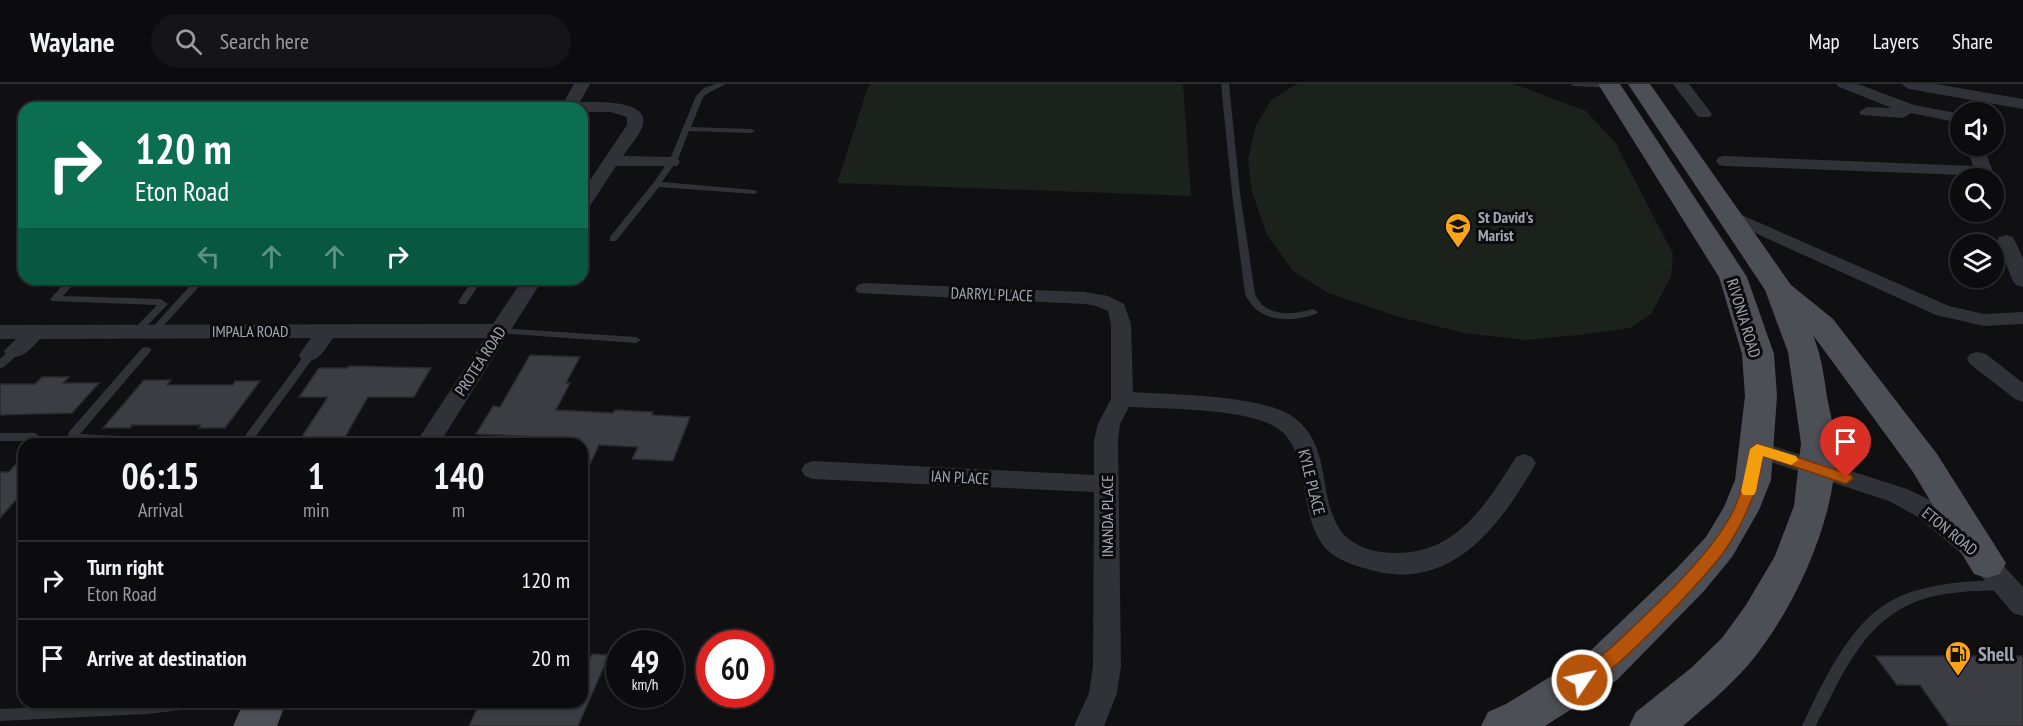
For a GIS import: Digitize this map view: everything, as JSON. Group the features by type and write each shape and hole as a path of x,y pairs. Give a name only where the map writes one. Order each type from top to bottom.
{"main road":[{"name":"RIVONIA ROAD","path":"1620,85 1728,213 1780,290 1804,352 1818,443 1812,506 1793,559 1760,617 1736,650 1706,681 1651,726"},
{"name":"RIVONIA ROAD","path":"1503,726 1521,718 1602,668 1690,580 1719,547 1741,510 1753,480 1761,396 1758,354 1733,277 1620,85"},
{"path":"1728,213 1719,213 1714,216 1714,219 1749,279 1760,308 1763,337 1758,354"},
{"path":"1780,290 1822,326 1925,464 1997,574"}],"street":[{"path":"572,102 582,84"},
{"path":"1681,84 1704,114"},
{"path":"1844,84 1906,108 1950,119"},
{"path":"1899,84 1950,117"},
{"path":"1909,84 2023,104"},
{"path":"588,107 623,108 635,116 635,125 588,196"},
{"path":"1867,112 1931,115"},
{"path":"614,157 668,156"},
{"path":"1725,161 1984,172 1978,156"},
{"path":"1728,213 1943,311 1984,320 2023,318"},
{"path":"2006,240 2023,281"},
{"name":"PROTEA ROAD","path":"431,438 529,285"},
{"name":"DARRYL PLACE","path":"865,289 1085,298 1101,300 1117,308"},
{"name":"INANDA PLACE","path":"1089,726 1103,693 1107,666 1106,440 1109,424 1122,399 1121,324 1117,308"},
{"path":"310,355 328,330"},
{"name":"IMPALA ROAD","path":"0,332 150,336 328,330 500,331"},
{"path":"7,358 35,332"},
{"path":"1978,359 2023,394"},
{"name":"KYLE PLACE","path":"1122,399 1247,409 1270,415 1287,423 1299,435 1308,453 1322,521 1329,536 1344,549 1364,559 1390,566 1418,565 1444,554 1467,538 1487,519 1509,489 1524,463"},
{"name":"ETON ROAD","path":"1757,449 1898,495 1926,510 1952,529 1997,574 2023,605"},
{"name":"IAN PLACE","path":"813,470 1106,484"}],"lane":[{"path":"613,239 657,184 668,156 687,129 700,96 707,90 722,84"},
{"path":"1225,84 1240,228 1252,299 1268,313 1278,316 1301,317 1313,312"},
{"path":"1574,84 1620,85"},
{"path":"687,129 751,131"},
{"path":"657,184 754,192"},
{"path":"68,285 55,299 161,302 163,304 150,336"},
{"path":"78,438 73,435 150,336 196,285"},
{"path":"463,302 473,285"},
{"path":"500,331 636,340"},
{"path":"248,438 310,355"},
{"path":"0,437 35,437"},
{"path":"1809,726 1860,636 1879,616 1901,602 1932,592 1960,587 1997,574"},
{"path":"0,715 147,708"}],"shaded area":[{"path":"869,84 1183,84 1191,196 837,183"},
{"path":"1297,84 1514,84 1586,111 1615,142 1673,254 1671,277 1651,314 1630,328 1579,335 1525,340 1465,333 1399,317 1328,293 1293,271 1267,235 1252,192 1248,159 1256,126 1271,100"}],"building":[{"path":"530,355 580,357 566,383 570,383 556,410 613,413 615,410 690,417 673,461 632,459 638,447 599,445 588,468 588,438 476,434 493,406 500,407"},
{"path":"349,366 431,368 414,397 368,397 344,438 301,438 328,397 299,397 319,368 348,368"},
{"path":"42,377 69,377 63,383 99,383 72,413 0,415 0,384 35,384"},
{"path":"144,380 171,380 167,385 233,385 235,381 260,381 225,428 199,428 201,425 132,425 130,428 103,428"},
{"path":"18,462 18,498 0,518 0,472 9,472"},
{"path":"592,654 606,655 606,662 588,703 588,663"},
{"path":"1875,656 2023,656 2023,726 1949,726 1920,685 1897,685"},
{"path":"477,708 586,708 578,726 469,726"}],"slow traffic":[{"path":"1749,491 1753,480 1757,449 1791,460"}],"place":[{"name":"St David's Marist","path":"1458,249"},
{"name":"Shell","path":"1958,677"}],"route":[{"path":"1582,680 1602,668 1652,620 1719,547 1741,510 1753,480 1757,449 1846,478"}]}
